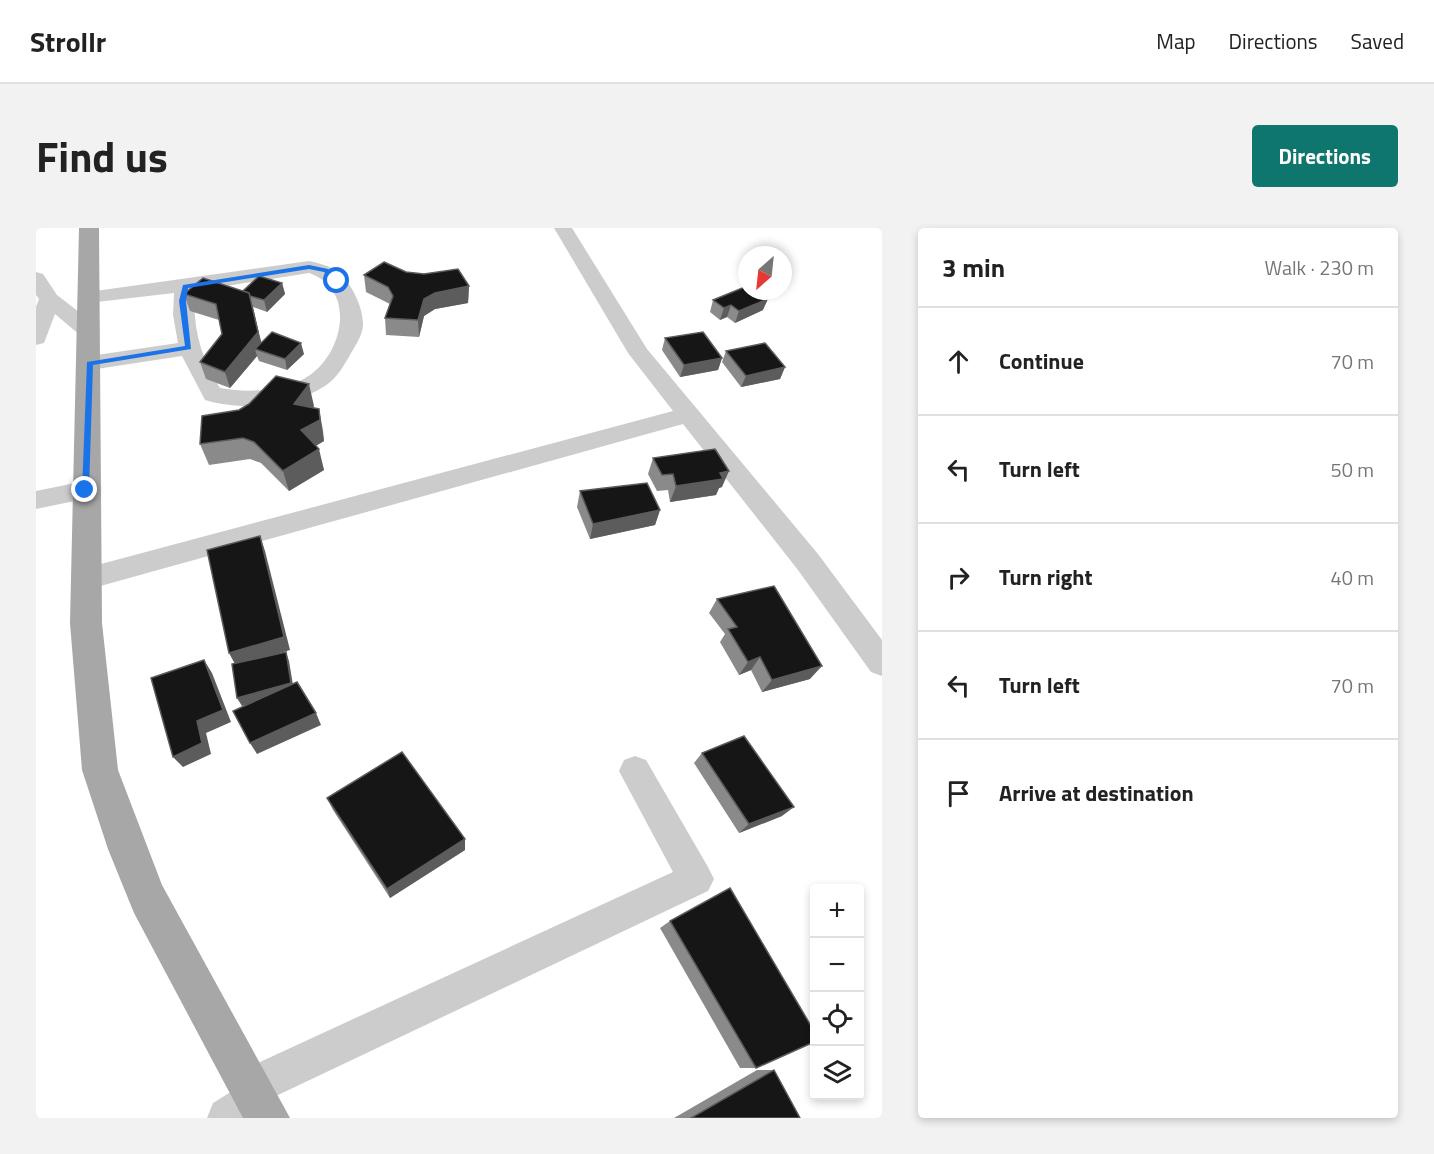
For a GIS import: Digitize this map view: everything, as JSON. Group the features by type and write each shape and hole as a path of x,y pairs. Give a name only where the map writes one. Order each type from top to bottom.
{"main road":[{"path":"89,228 90,363 85,490 86,623 100,770 119,827 148,899 251,1105"}],"street":[{"path":"563,228 639,352 687,415 808,561 882,663"},
{"path":"88,297 185,286 309,267 326,270 337,281 353,316 350,336 328,372 313,383 289,392 234,399 213,395 198,374 189,348 183,301 185,286"},
{"path":"36,278 49,299 89,330"},
{"path":"36,338 49,299"},
{"path":"90,363 189,348"},
{"path":"86,579 687,415"},
{"path":"36,500 85,490"},
{"path":"251,1105 696,879 635,771"}],"building":[{"path":"384,262 406,272 424,274 458,269 469,286 435,293 424,299 418,320 385,318 393,296 388,287 364,275"},
{"path":"259,276 282,283 264,300 250,296 249,293 243,291"},
{"path":"203,278 249,293 258,332 225,372 200,362 222,334 216,304 184,294"},
{"path":"738,290 738,300 766,300 739,311 731,305 724,308 713,300"},
{"path":"272,332 301,343 285,359 255,349"},
{"path":"703,332 722,358 684,365 665,338"},
{"path":"765,343 785,367 746,376 726,351"},
{"path":"276,376 309,384 294,404 319,409 320,420 301,430 319,449 283,471 254,442 243,438 200,444 202,416 239,410 249,404"},
{"path":"715,449 729,471 720,473 723,479 676,486 673,474 662,475 653,458"},
{"path":"647,483 660,510 593,524 580,491"},
{"path":"260,536 284,637 229,653 207,550"},
{"path":"774,586 822,666 772,680 760,657 748,662 728,629 737,627 717,599"},
{"path":"286,652 291,683 237,698 232,664"},
{"path":"204,660 223,710 197,721 202,743 173,757 151,678"},
{"path":"297,682 316,713 250,743 233,711"},
{"path":"744,736 794,807 749,824 702,753"},
{"path":"402,752 465,839 387,889 327,798"},
{"path":"730,888 810,1024 810,1044 756,1068 670,921"},
{"path":"774,1070 800,1118 691,1118"}],"route":[{"path":"85,490 90,363 189,348 183,301 185,286 309,267 326,270 337,281"}]}
